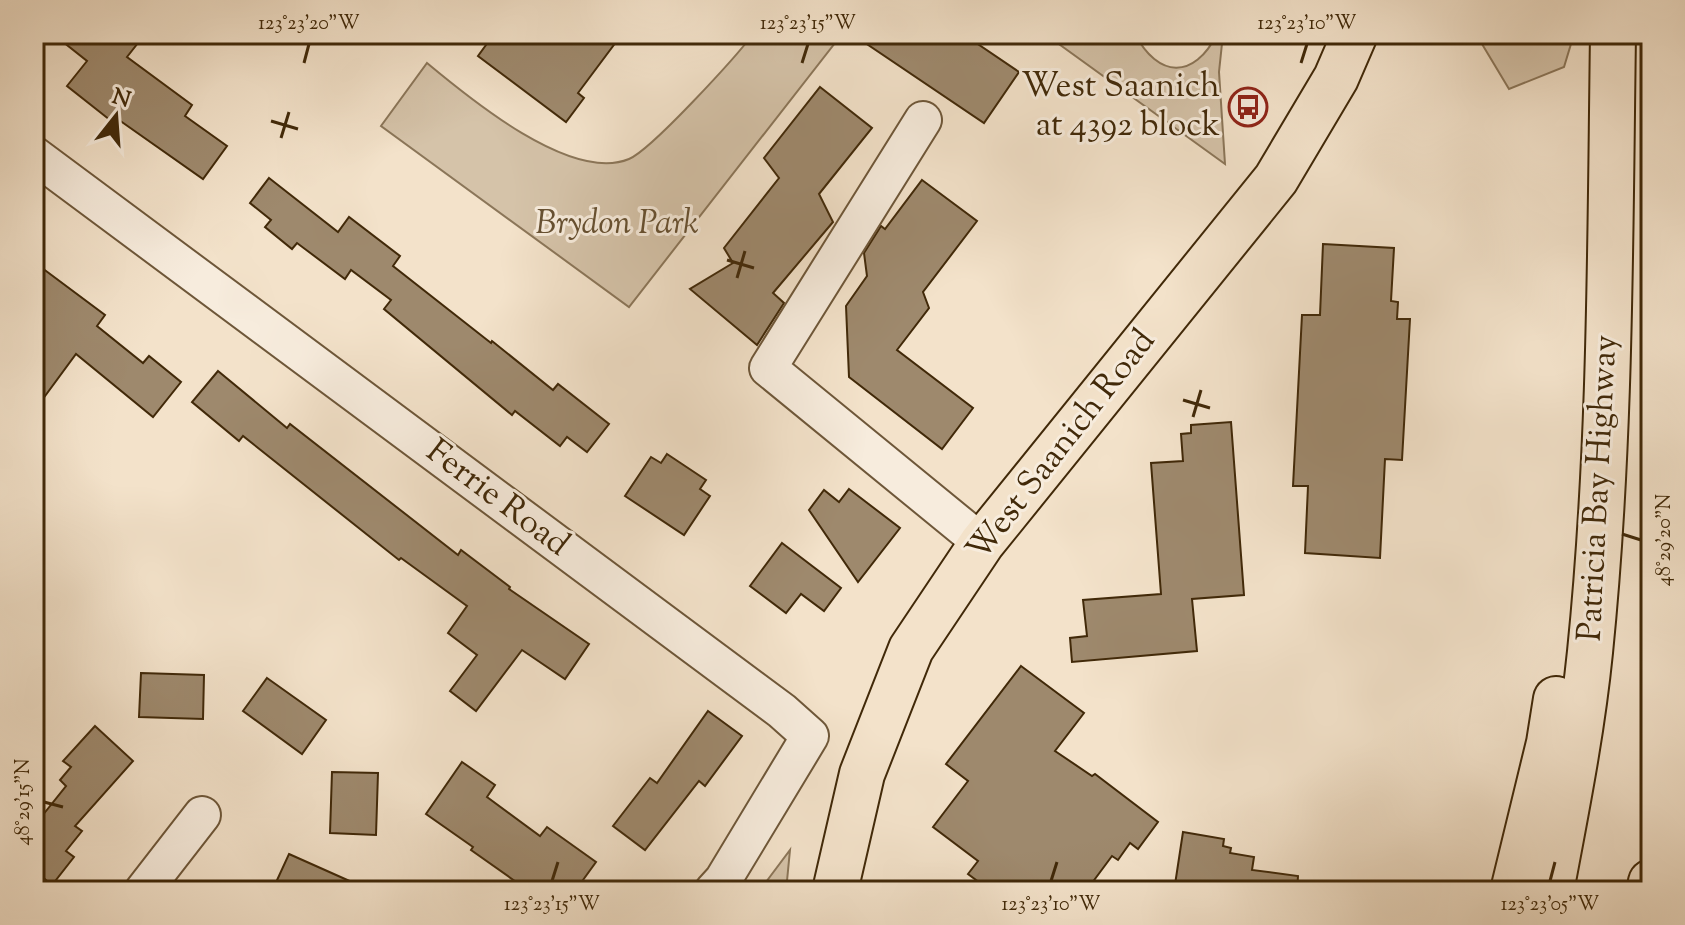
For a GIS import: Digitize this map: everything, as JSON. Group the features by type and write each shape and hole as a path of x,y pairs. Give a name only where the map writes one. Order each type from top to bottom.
{"main road":[{"name":"West Saanich Road","path":"835,891 862,774 911,649 982,543 1276,179 1336,78 1355,34"},
{"name":"Patricia Bay Highway","path":"1551,891 1577,757 1601,523 1609,378 1613,34"},
{"path":"1513,891 1549,743 1570,607 1581,480 1609,378"},
{"path":"1649,891 1651,882"}],"street":[{"path":"923,120 768,368 982,543"},
{"name":"Ferrie Road","path":"34,155 782,711 810,736 723,880 713,891"},
{"path":"143,891 202,815"}],"green space":[{"name":"Brydon Park","path":"753,34 842,34 629,307 381,126 427,63 494,115 551,148 579,159 605,163 629,159 673,122"},
{"path":"1045,34 1135,34 1154,59 1176,68 1198,60 1217,34 1223,34 1219,72 1225,164"},
{"path":"1476,34 1574,34 1564,67 1509,89"},
{"path":"790,850 786,891 769,891 763,886"}],"building":[{"path":"53,34 145,34 127,57 192,105 185,116 227,146 203,179 119,120 115,124 67,86 87,61"},
{"path":"494,34 622,34 578,93 584,98 566,122 478,56"},
{"path":"852,34 963,34 1019,72 984,123"},
{"path":"820,87 872,128 819,194 833,222 773,293 784,303 757,345 690,289 733,263 724,248 779,178 764,158"},
{"path":"269,178 338,232 349,217 400,256 393,266 553,390 558,384 609,424 587,452 567,437 560,446 515,411 512,415 384,309 391,300 351,270 345,279 297,243 292,249 265,227 271,220 250,203"},
{"path":"922,180 977,221 923,292 929,308 897,350 973,408 942,449 849,377 846,306 867,276 864,253 881,226 885,229"},
{"path":"1323,244 1394,248 1391,301 1398,302 1397,319 1410,319 1402,460 1385,459 1380,558 1305,553 1308,486 1293,486 1302,315 1320,315"},
{"path":"34,262 105,315 97,326 143,363 149,356 181,382 153,417 76,354 34,411"},
{"path":"218,371 287,428 290,424 458,555 461,550 509,589 589,644 565,679 522,650 476,711 450,691 477,655 448,633 467,606 401,558 399,560 243,436 239,441 192,402"},
{"path":"1231,422 1244,595 1192,599 1197,651 1072,662 1070,638 1087,636 1083,600 1161,594 1151,463 1183,461 1181,434 1191,433 1191,425"},
{"path":"667,454 706,480 700,489 710,496 684,535 625,496 651,457 661,463"},
{"path":"849,489 900,528 858,582 809,510 824,490 839,502"},
{"path":"782,543 841,588 824,611 801,594 786,613 750,586"},
{"path":"1021,666 1084,713 1055,751 1092,776 1095,774 1158,822 1138,849 1130,843 1118,860 1112,856 1086,891 991,891 968,874 978,861 933,827 968,781 946,764"},
{"path":"141,673 204,675 203,719 139,717"},
{"path":"267,678 326,720 302,754 243,711"},
{"path":"708,711 742,736 705,786 699,781 645,850 613,826 650,778 657,783"},
{"path":"95,726 133,761 75,826 82,831 66,851 74,857 52,885 34,870 34,826 66,786 60,780 71,767 63,761"},
{"path":"462,762 495,785 487,797 540,836 547,827 596,862 575,891 529,891 426,814"},
{"path":"332,772 378,773 376,835 330,833"},
{"path":"1183,832 1224,839 1223,846 1231,848 1230,853 1254,857 1252,870 1298,876 1297,891 1174,891"},
{"path":"289,854 372,891 272,891"}],"place":[{"name":"West Saanich at 4392 block","path":"1248,107"}]}
